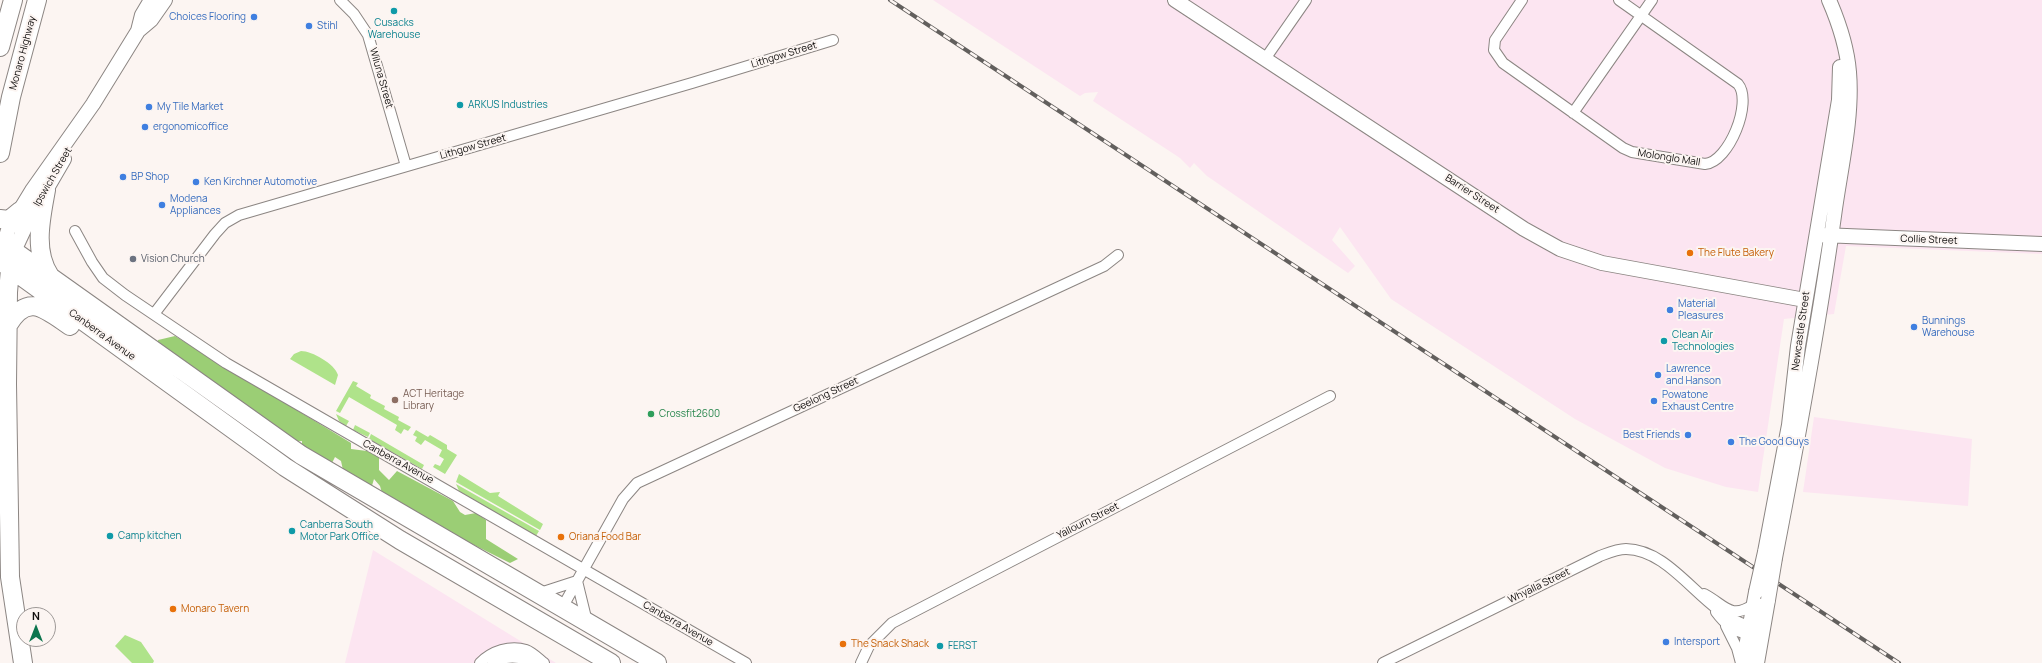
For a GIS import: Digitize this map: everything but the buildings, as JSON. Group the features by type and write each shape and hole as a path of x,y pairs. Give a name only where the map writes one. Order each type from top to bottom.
{"highway":[{"path":"0,47 13,0"},
{"name":"Monaro Highway","path":"0,153 11,97 37,0"},
{"path":"46,190 41,219 40,236 42,260 51,277"},
{"path":"0,219 9,220 20,211"},
{"path":"6,256 10,577 23,663"},
{"name":"Canberra Avenue","path":"6,256 51,277 300,455 657,663"},
{"name":"Canberra Avenue","path":"6,256 138,361 191,397 261,450 312,485 400,540 611,663"},
{"path":"8,325 21,309 30,306 39,306 93,342 138,361"},
{"path":"300,455 313,473 312,485"},
{"path":"312,485 319,479 342,480"},
{"path":"0,558 14,663"},
{"path":"531,616 544,618 553,616 562,608"},
{"path":"562,608 561,620 563,628 566,634 577,643"}],"main road":[{"name":"Ipswich Street","path":"6,256 8,230 93,104 138,31 142,15 151,0"},
{"name":"Ipswich Street","path":"138,31 152,20 165,0"},
{"name":"Barrier Street","path":"1175,0 1519,226 1560,249 1602,263 1805,300"},
{"name":"Newcastle Street","path":"1742,663 1768,600 1770,555 1789,425 1795,361 1840,100 1840,72 1835,43 1818,0"},
{"name":"Newcastle Street","path":"1757,663 1754,598 1770,555 1810,377 1850,90 1844,41 1829,0"},
{"name":"Ipswich Street","path":"6,256 46,190 93,104"},
{"name":"Collie Street","path":"1816,235 2042,244"},
{"path":"1810,377 1809,361 1812,317 1810,308 1805,300 1816,294 1827,259"}],"street":[{"name":"Wiluna Street","path":"340,0 354,14 368,35 406,166"},
{"path":"1265,59 1306,0"},
{"name":"Molonglo Mall","path":"1522,0 1495,40 1494,50 1503,63 1623,148 1632,152 1705,164 1715,161 1738,128 1743,92 1738,84 1619,0"},
{"path":"1573,112 1652,0"},
{"name":"Lithgow Street","path":"154,314 214,234 225,223 239,214 833,40"},
{"name":"Canberra Avenue","path":"75,231 92,262 103,278 226,363 746,663"},
{"name":"Geelong Street","path":"562,608 623,499 637,483 1104,266 1118,255"},
{"name":"Yallourn Street","path":"861,663 870,646 892,623 1330,396"},
{"name":"Whyalla Street","path":"1383,663 1600,556 1616,550 1634,550 1650,555 1663,563 1712,606 1735,621 1755,631"},
{"path":"538,594 577,581 587,622"},
{"name":"Whyalla Street","path":"1692,587 1734,612 1742,611 1754,598"},
{"name":"Whyalla Street","path":"1712,606 1738,648 1742,663"},
{"name":"Whyalla Street","path":"1723,622 1734,630 1755,631"},
{"path":"480,663 494,652 517,648 528,651 544,663"},
{"path":"493,663 507,658 517,657 536,663"}],"shaded area":[{"path":"933,0 2042,0 2042,254 1846,246 1834,314 1784,319 1758,492 1726,487 1665,468 1575,419 1391,299 1340,227 1332,240 1355,266 1348,273 1207,176 1194,163 1190,168 1180,158 1093,101 1098,92 1085,93 1080,96"},
{"path":"1814,417 1972,439 1968,506 1803,492"},
{"path":"373,550 556,663 345,663"}],"green space":[{"path":"175,336 351,443 351,449 367,451 379,457 379,470 389,480 397,471 453,501 460,512 465,515 476,513 486,520 486,539 518,559 510,563 384,500 380,486 374,479 371,489 343,470 341,461 335,457 331,465 302,452 302,441 290,442 157,346 158,340"},
{"path":"301,351 317,356 328,363 336,371 338,375 335,385 290,359 294,354"},
{"path":"353,381 358,383 356,386 371,395 370,398 385,406 384,409 399,417 398,420 411,427 408,431 404,429 401,434 395,430 397,425 349,397 340,413 336,411"},
{"path":"336,414 349,421 346,426 339,421"},
{"path":"355,425 370,433 368,437 353,430"},
{"path":"416,430 428,437 430,435 447,445 447,449 457,455 445,474 433,467 435,464 440,466 444,459 439,456 442,450 425,440 421,445 415,441 417,437 413,435"},
{"path":"371,434 424,465 422,469 369,439"},
{"path":"459,474 490,493 500,492 498,496 543,524 540,530 456,482"},
{"path":"456,484 539,531 536,536 459,491"},
{"path":"125,635 141,642 154,661 153,663 132,663 115,646"}],"railway":[{"path":"890,0 1899,663"}],"place":[{"name":"Cusacks Warehouse","path":"394,11"},
{"name":"Choices Flooring","path":"254,17"},
{"name":"Stihl","path":"309,26"},
{"name":"ARKUS Industries","path":"460,105"},
{"name":"My Tile Market","path":"149,107"},
{"name":"ergonomicoffice","path":"145,127"},
{"name":"BP Shop","path":"123,177"},
{"name":"Ken Kirchner Automotive","path":"196,182"},
{"name":"Modena Appliances","path":"162,205"},
{"name":"The Flute Bakery","path":"1690,253"},
{"name":"Vision Church","path":"133,259"},
{"name":"Material Pleasures","path":"1670,310"},
{"name":"Bunnings Warehouse","path":"1914,327"},
{"name":"Clean Air Technologies","path":"1664,341"},
{"name":"Lawrence and Hanson","path":"1658,375"},
{"name":"ACT Heritage Library","path":"395,400"},
{"name":"Powatone Exhaust Centre","path":"1654,401"},
{"name":"Crossfit2600","path":"651,414"},
{"name":"Best Friends","path":"1688,435"},
{"name":"The Good Guys","path":"1731,442"},
{"name":"Canberra South Motor Park Office","path":"292,531"},
{"name":"Camp kitchen","path":"110,536"},
{"name":"Oriana Food Bar","path":"561,537"},
{"name":"Monaro Tavern","path":"173,609"},
{"name":"Intersport","path":"1666,642"},
{"name":"The Snack Shack","path":"843,644"},
{"name":"FERST","path":"940,646"}]}
